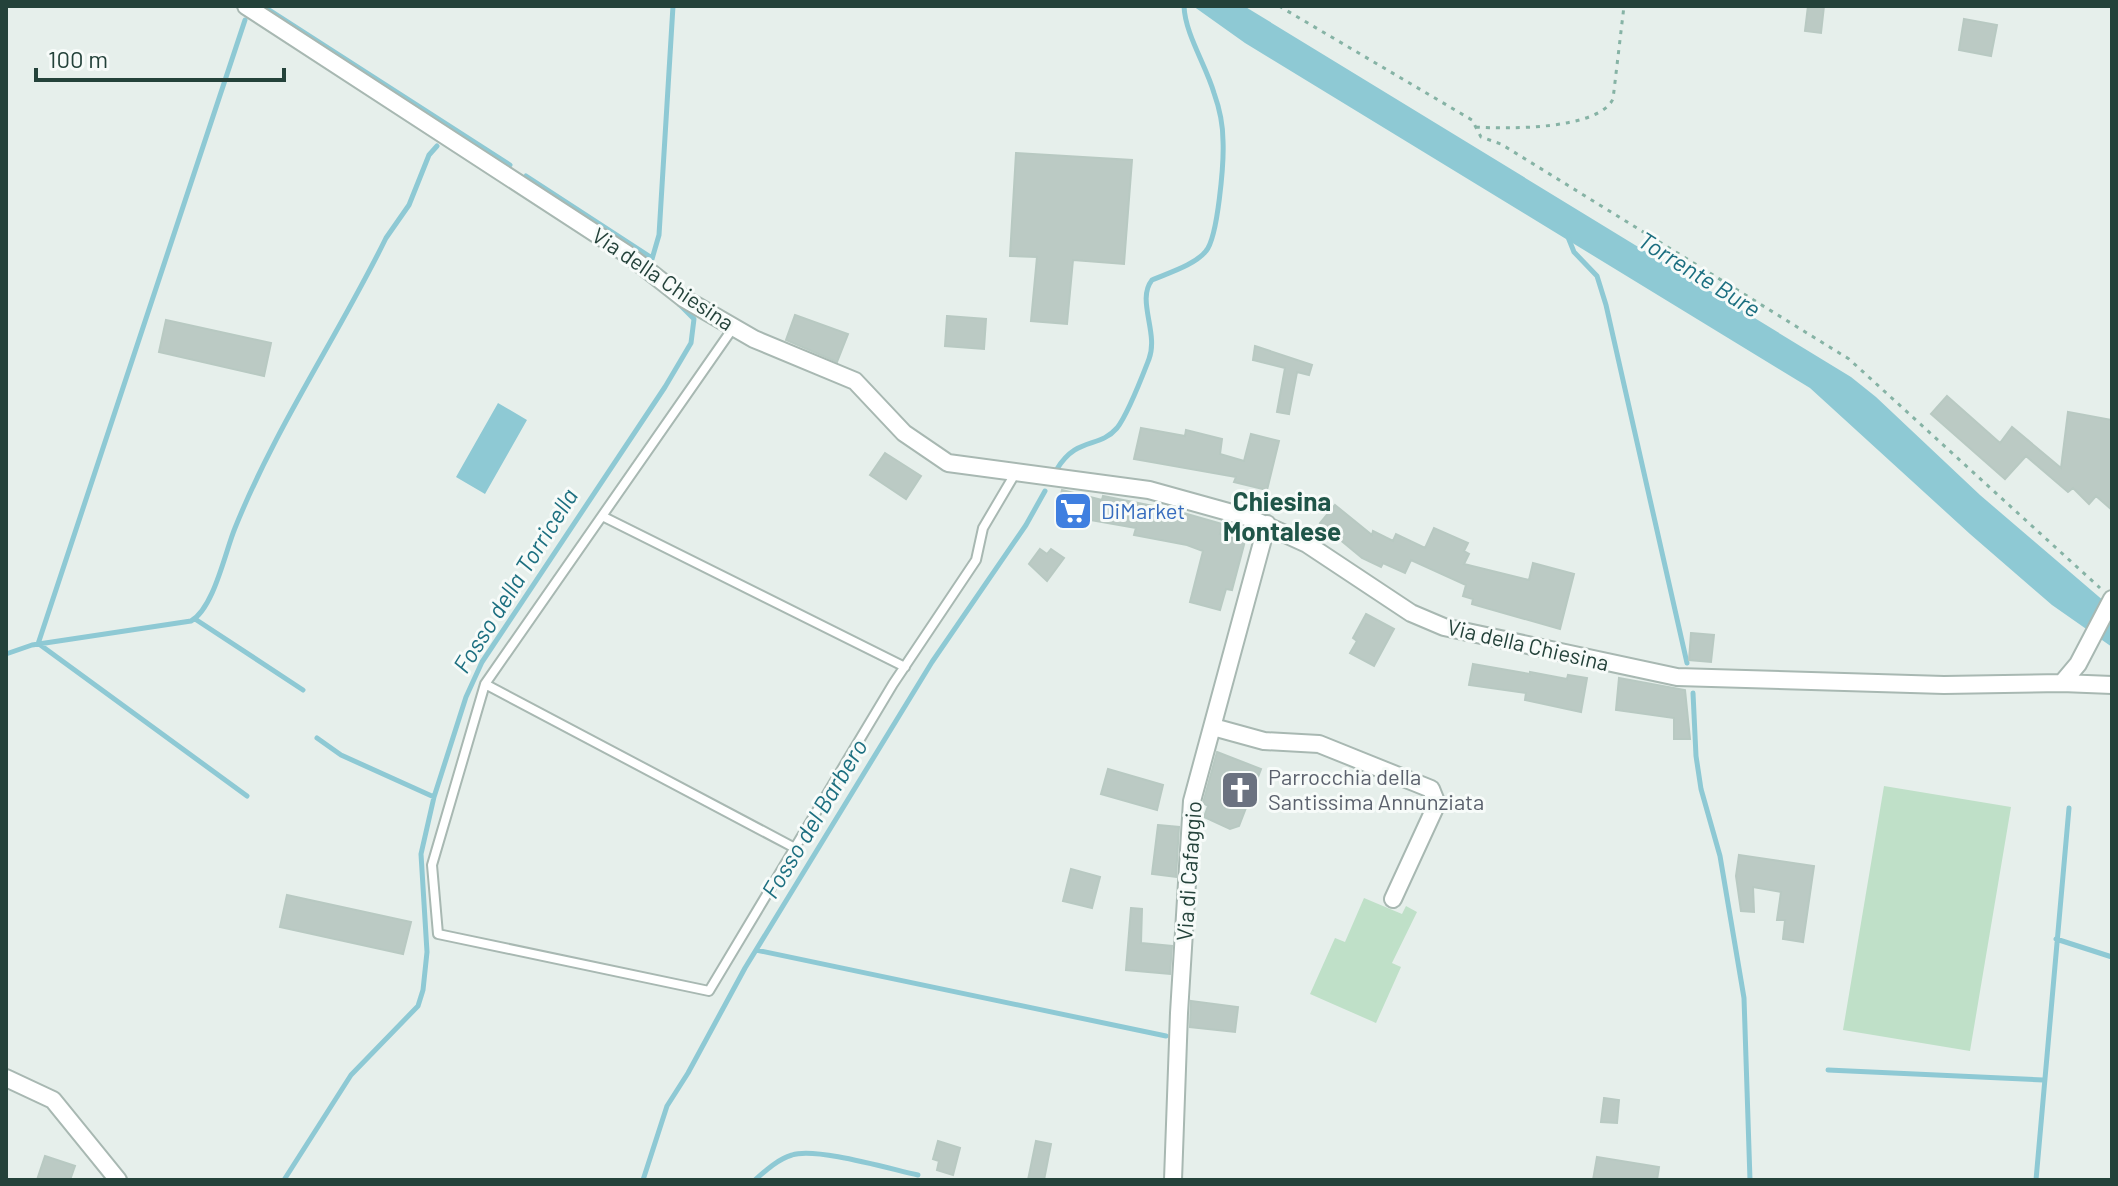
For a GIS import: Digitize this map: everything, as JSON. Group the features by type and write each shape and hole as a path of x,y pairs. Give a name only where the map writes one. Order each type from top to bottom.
{"street":[{"name":"Via della Chiesina","path":"246,6 627,254 683,298 754,339 855,381 904,433 948,463 1149,490 1267,524 1307,544 1411,613 1444,627 1663,675 1696,679 1944,685 2112,685"},
{"name":"Via di Cafaggio","path":"1173,1180 1192,801 1267,524"},
{"path":"2062,683 2078,664 2110,601"},
{"path":"1213,727 1264,741 1319,744 1431,789 1435,799 1432,814 1393,899"},
{"path":"6,1078 53,1100 118,1180"}],"lane":[{"path":"734,327 485,684 432,865 438,934 709,991 793,847 976,560 983,528 1016,472"},
{"path":"602,516 905,667"},
{"path":"485,684 793,847"}],"path":[{"path":"1279,6 1472,120 1481,137 1501,144 1849,359 2110,601"},
{"path":"1476,127 1506,128 1568,122 1604,112 1613,99 1624,6"}],"green space":[{"path":"1884,786 2011,807 1970,1051 1843,1030"},
{"path":"1364,898 1402,914 1406,906 1417,912 1392,963 1401,967 1376,1023 1310,994 1335,938 1345,942"}],"water":[{"path":"1193,6 1244,6 1851,377 1980,495 2112,608 2112,647 2052,605 1810,388 1245,43"},
{"path":"498,403 527,420 485,494 456,477"}],"building":[{"path":"1808,6 1824,6 1821,33 1805,31"},
{"path":"1964,19 1997,25 1991,56 1959,50"},
{"path":"1016,153 1132,160 1124,264 1073,260 1067,324 1031,321 1037,257 1010,256"},
{"path":"795,315 848,334 837,362 786,340"},
{"path":"947,316 986,319 984,349 945,346"},
{"path":"166,320 271,343 264,376 159,352"},
{"path":"1255,346 1312,365 1309,375 1297,372 1289,414 1277,412 1285,368 1253,360"},
{"path":"1947,396 2000,443 2012,427 2061,468 2068,412 2112,420 2112,510 2096,496 2089,504 2073,488 2068,492 2026,456 2005,479 1931,414"},
{"path":"1141,428 1185,436 1186,430 1222,439 1220,454 1244,461 1251,434 1279,441 1267,490 1234,482 1236,477 1134,459"},
{"path":"885,453 921,476 906,499 870,475"},
{"path":"1062,490 1102,500 1103,496 1173,510 1222,524 1220,534 1245,541 1232,590 1226,589 1220,610 1190,602 1203,551 1134,535 1136,528 1056,514"},
{"path":"1335,505 1372,535 1373,531 1393,541 1396,534 1425,548 1434,528 1468,543 1464,551 1469,554 1464,564 1529,580 1533,563 1574,574 1560,629 1472,604 1473,599 1463,596 1466,585 1411,560 1405,573 1362,558 1320,523"},
{"path":"1040,549 1047,554 1051,549 1064,558 1047,581 1029,564"},
{"path":"1366,614 1394,629 1374,666 1350,653 1357,641 1353,638"},
{"path":"1691,633 1714,635 1711,662 1689,660"},
{"path":"1473,664 1567,679 1568,675 1587,678 1581,712 1525,700 1526,693 1469,685"},
{"path":"1619,678 1685,690 1690,739 1674,739 1674,718 1616,710"},
{"path":"1217,752 1261,769 1239,826 1230,829 1204,817 1208,806 1203,803"},
{"path":"1108,769 1163,785 1157,810 1101,794"},
{"path":"1158,825 1179,827 1176,877 1152,874"},
{"path":"1739,855 1814,866 1803,942 1783,939 1785,920 1777,920 1781,892 1753,887 1754,912 1741,911 1736,876"},
{"path":"1071,869 1100,877 1092,908 1063,901"},
{"path":"287,895 411,922 403,954 280,927"},
{"path":"1131,908 1142,909 1141,943 1172,946 1170,974 1126,970"},
{"path":"1191,1001 1238,1007 1235,1032 1190,1027"},
{"path":"1604,1098 1619,1100 1617,1123 1601,1122"},
{"path":"938,1141 960,1148 953,1175 937,1170 939,1161 933,1159"},
{"path":"1036,1141 1051,1144 1044,1180 1028,1180"},
{"path":"45,1156 75,1166 70,1180 37,1180"},
{"path":"1597,1157 1659,1167 1657,1180 1593,1180"}],"waterway":[{"path":"263,6 510,165"},
{"name":"Fosso della Torricella","path":"652,259 659,235 673,6"},
{"name":"Fosso del Barbero","path":"1057,469 1072,452 1103,439 1121,422 1149,359 1148,288 1152,280 1201,256 1214,231 1222,165 1221,123 1218,104 1188,27 1184,6"},
{"path":"38,644 245,20"},
{"path":"6,654 32,645 191,621 199,614 218,579 235,528 269,453 386,238 409,205 429,155 437,146"},
{"path":"526,176 652,258"},
{"path":"1568,237 1574,252 1597,276 1606,305 1687,663"},
{"name":"Fosso della Torricella","path":"284,1180 351,1075 418,1006 427,952 421,854 434,797 466,697 482,662 691,343 694,319 679,304"},
{"name":"Fosso del Barbero","path":"643,1180 667,1106 745,968 932,662 1026,525 1045,491"},
{"path":"195,619 303,690"},
{"path":"39,644 247,796"},
{"path":"1693,693 1701,789 1720,856 1744,998 1750,1180"},
{"path":"317,738 341,755 434,797"},
{"path":"2036,1180 2069,808"},
{"path":"2056,939 2112,957"},
{"path":"756,950 1166,1036"},
{"path":"1828,1070 2043,1080"},
{"path":"755,1180 782,1159 803,1153 835,1156 918,1175"}],"place":[{"name":"DiMarket","path":"1073,511"},
{"name":"Parrocchia della Santissima Annunziata","path":"1240,790"}],"district":[{"name":"Chiesina Montalese","path":"1282,517"}],"water label":[{"name":"Torrente Bure","path":"1699,275"}]}
